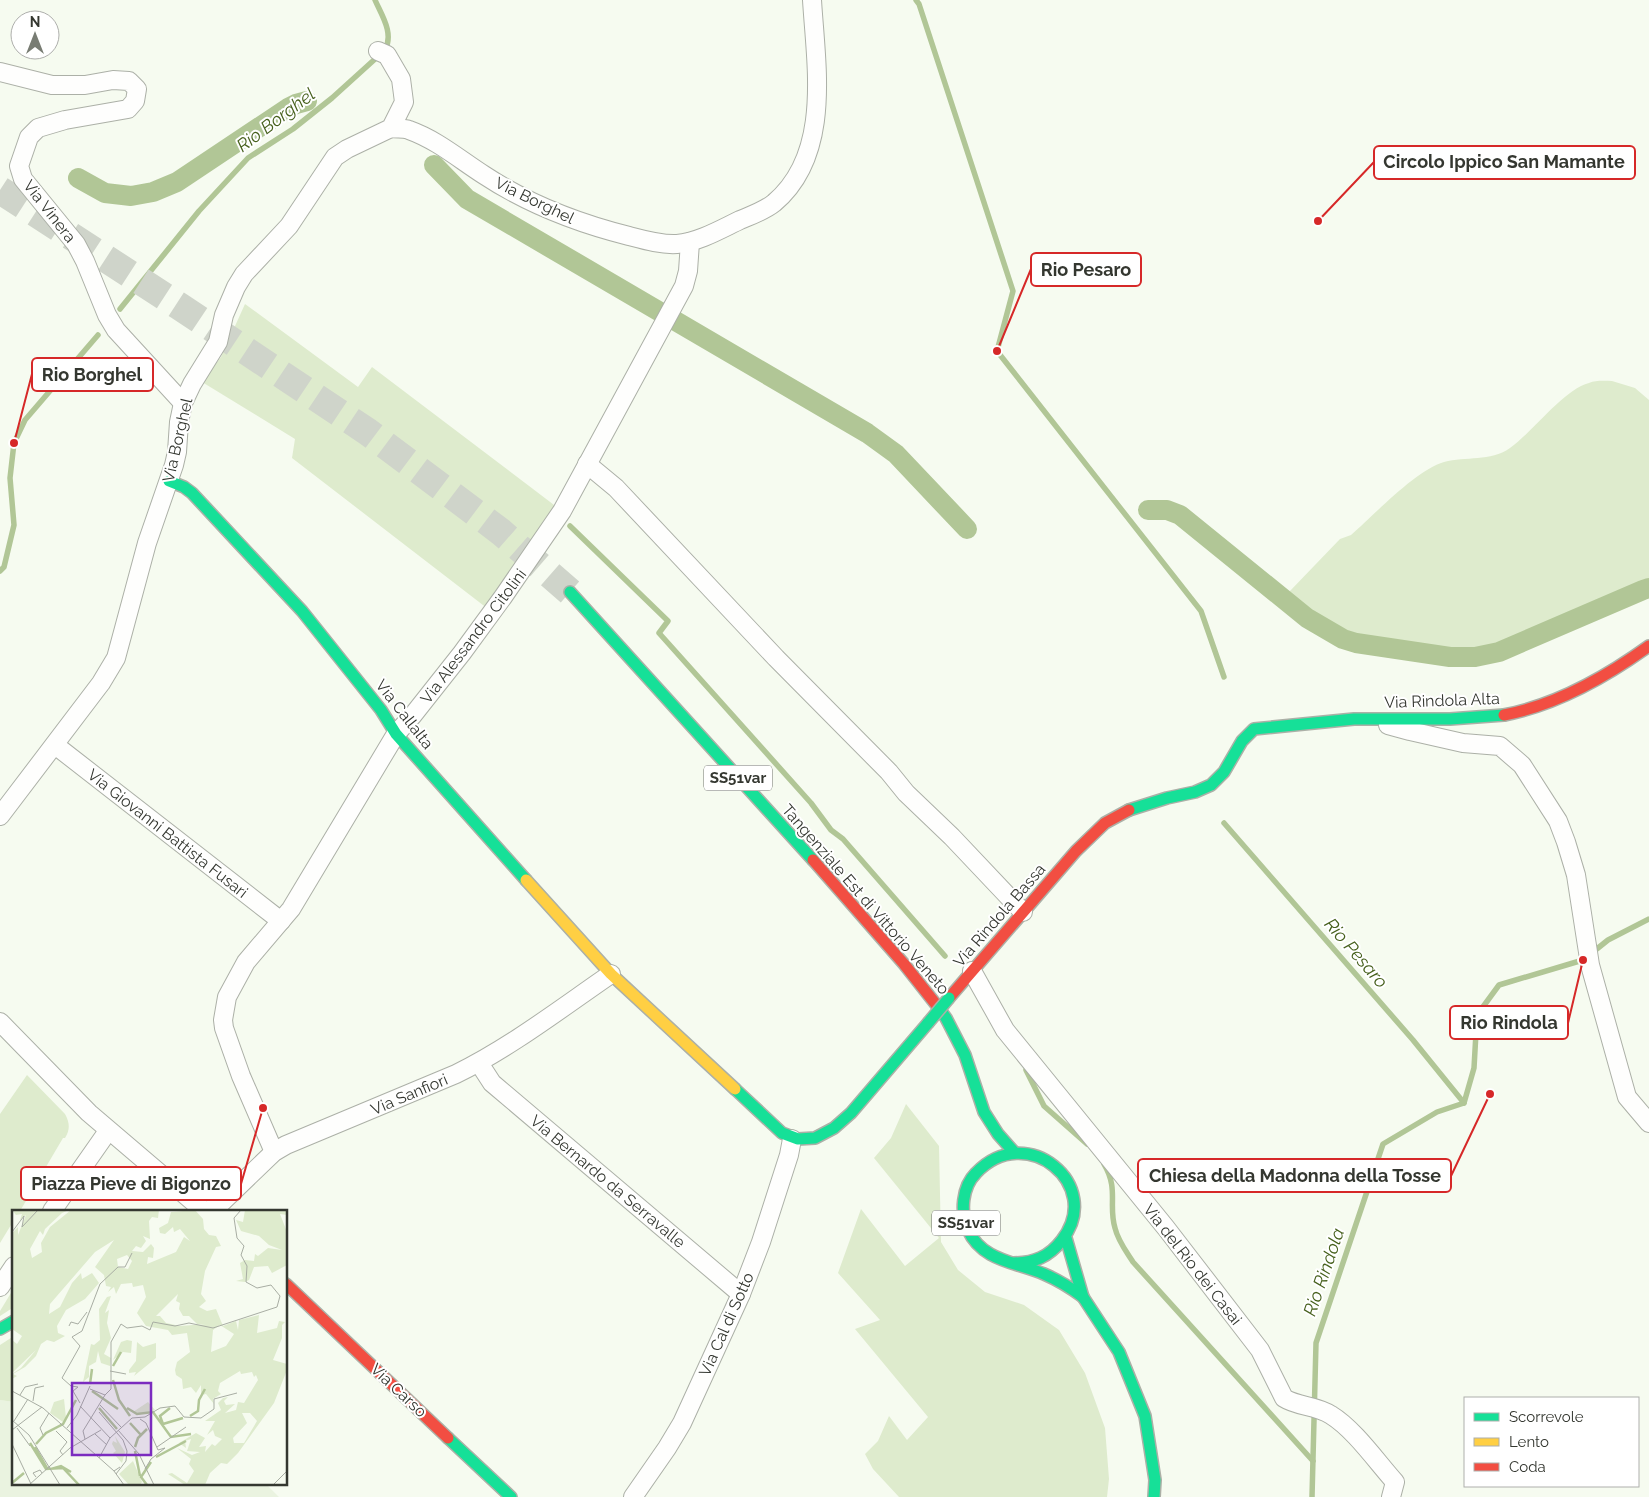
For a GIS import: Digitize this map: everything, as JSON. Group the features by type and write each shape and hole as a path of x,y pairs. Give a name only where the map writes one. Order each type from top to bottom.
{"street":[{"path":"690,242 760,212 772,204 783,194 801,166 808,150 816,120 817,89 812,0"},
{"path":"383,53 401,79 404,102 391,128"},
{"name":"Via Vinera","path":"0,72 52,85 86,85 113,80 129,81 137,89 135,100 128,109 65,120 38,128 29,137 19,166 23,179 76,244 86,261 107,315 116,330 183,403"},
{"name":"Via Borghel","path":"0,816 101,683 116,658 147,543 177,452 179,422 183,403 192,384 218,342 224,315 244,274 289,226 335,156 391,128 408,130 440,145 509,190 569,218 607,231 637,238 675,244 690,242"},
{"name":"Via Alessandro Citolini","path":"274,1152 241,1076 226,1034 223,1020 227,997 246,962 291,909 396,734 420,707 503,597 562,511 684,286 688,272 690,242"},
{"path":"587,464 616,488 776,658 889,772 906,793 946,831 1023,912"},
{"name":"Via Callalta","path":"169,481 184,487 192,493 302,611 381,710 396,734 611,974"},
{"name":"Tangenziale Est di Vittorio Veneto","path":"570,592 828,877 904,964 946,1018 965,1055 984,1112 998,1134 1014,1152"},
{"name":"Via Rindola Alta","path":"1369,719 1422,720 1514,713 1561,696 1594,680 1649,646"},
{"path":"1369,719 1463,743 1500,746 1522,765 1558,822 1566,842 1576,875 1589,957 1627,1097 1649,1123"},
{"name":"Via Rindola Bassa","path":"792,1139 815,1138 827,1132 855,1108 1096,830 1116,816 1136,808 1209,786 1228,769 1242,739 1254,728 1321,720 1369,719"},
{"name":"Via Giovanni Battista Fusari","path":"55,745 281,921"},
{"name":"Via del Rio dei Casai","path":"972,971 1005,1030 1166,1228 1260,1350 1284,1398 1321,1410 1348,1428 1393,1490"},
{"path":"611,974 752,1108 792,1139"},
{"name":"Via Sanfiori","path":"208,1210 221,1203 274,1152 299,1139 479,1063 509,1045 611,974"},
{"path":"0,1022 63,1088 108,1131 205,1210"},
{"name":"Via Bernardo da Serravalle","path":"479,1063 492,1083 742,1294"},
{"name":"Tangenziale Est di Vittorio Veneto","path":"984,1112 984,1138"},
{"path":"53,1210 108,1131"},
{"name":"Via Cal di Sotto","path":"633,1497 682,1423 742,1294 761,1242 792,1139"},
{"name":"SS51var","path":"1014,1152 1033,1154 1050,1161 1064,1174 1072,1190 1075,1208 1072,1227 1066,1238 1048,1255 1031,1262 1013,1263 995,1258 980,1247 969,1232 964,1214 964,1196 971,1179 984,1161 1014,1152"},
{"path":"1066,1238 1083,1297 1119,1352 1145,1416 1155,1480 1154,1497"},
{"path":"1013,1263 1052,1277 1083,1297"},
{"path":"0,1287 12,1269"},
{"name":"Via Carso","path":"288,1286 511,1497"},
{"path":"0,1329 12,1322"}],"shaded area":[{"path":"245,304 358,387 372,367 562,511 492,612 292,458 295,439 202,382 221,357"},
{"path":"1595,381 1612,381 1635,388 1649,400 1649,585 1623,589 1594,605 1510,642 1474,650 1441,648 1348,634 1302,606 1289,592 1340,539 1351,535 1408,483 1421,474 1444,462 1486,457 1502,452 1519,441 1559,402 1579,387"},
{"path":"27,1075 65,1114 69,1123 69,1129 21,1210 12,1210 12,1223 0,1243 0,1114"},
{"path":"906,1104 939,1146 941,1242 958,1270 985,1292 1024,1305 1059,1330 1085,1373 1105,1428 1109,1479 1107,1497 899,1497 873,1469 865,1454 878,1441 889,1416 907,1440 928,1417 855,1329 880,1320 838,1273 861,1209 905,1266 939,1238 874,1158 891,1138"},
{"path":"12,1291 12,1308 0,1316 0,1311"},
{"path":"12,1337 12,1402 0,1400 0,1345"},
{"path":"0,1400 12,1402 12,1484 266,1484 279,1497 0,1497"}],"waterway":[{"name":"Rio Borghel","path":"120,309 199,211 248,158 293,129 332,98 385,50 388,31 375,0"},
{"name":"Rio Pesaro","path":"916,0 919,4 1013,291 997,351 1201,611 1224,677"},
{"path":"78,178 105,193 131,196 153,192 177,182 288,108 307,101"},
{"path":"434,165 467,199 867,433 896,454 967,529"},
{"name":"Rio Borghel","path":"0,571 4,567 14,525 10,478 14,443 25,420 98,335"},
{"path":"1148,510 1167,510 1180,515 1307,618 1343,639 1356,643 1450,657 1475,657 1499,652 1649,588"},
{"path":"570,526 668,621 659,633 811,803 831,830 843,839 945,956"},
{"name":"Rio Pesaro","path":"1224,823 1413,1040 1464,1103"},
{"name":"Rio Rindola","path":"1312,1497 1316,1343 1383,1144 1437,1112 1464,1103 1474,1068 1477,1015 1499,985 1583,960 1608,940 1649,919"},
{"path":"1026,1070 1044,1106 1087,1144"},
{"path":"1104,1164 1111,1181 1112,1212 1116,1233 1133,1262 1313,1461"}],"tunnel":[{"path":"0,190 368,432 501,532 570,592"}],"traffic: fast":[{"path":"169,481 184,487 192,493 302,611 381,710 396,734 526,880"},
{"path":"570,592 813,860"},
{"path":"1129,810 1167,798 1195,792 1211,785 1224,772 1242,741 1254,729 1354,719 1450,719 1504,715"},
{"path":"928,1023 949,998"},
{"path":"938,1007 946,1018 965,1055 984,1112 998,1134 1014,1152"},
{"path":"735,1089 782,1133 798,1139 815,1138 834,1128 851,1113 928,1023"},
{"path":"1013,1263 1028,1262 1040,1258 1057,1246 1073,1219 1074,1199 1067,1181 1054,1166 1037,1156 1017,1153 996,1158 971,1179 965,1192 963,1208 968,1230 974,1240 991,1254 1001,1259 1049,1276 1083,1297"},
{"path":"1066,1238 1083,1297 1119,1352 1145,1416 1155,1480 1154,1497"},
{"path":"0,1329 12,1322"},
{"path":"448,1438 511,1497"}],"traffic: slow":[{"path":"526,880 611,974 735,1089"}],"traffic: jam":[{"path":"1504,715 1562,697 1598,679 1649,646"},
{"path":"949,998 1076,851 1105,823 1129,810"},
{"path":"813,860 904,964 938,1007"},
{"path":"288,1286 448,1438"}],"place":[{"name":"Circolo Ippico San Mamante","path":"1318,221"},
{"name":"Rio Pesaro","path":"997,351"},
{"name":"Rio Borghel","path":"14,443"},
{"name":"Rio Rindola","path":"1583,960"},
{"name":"Chiesa della Madonna della Tosse","path":"1490,1094"},
{"name":"Piazza Pieve di Bigonzo","path":"263,1108"}]}
